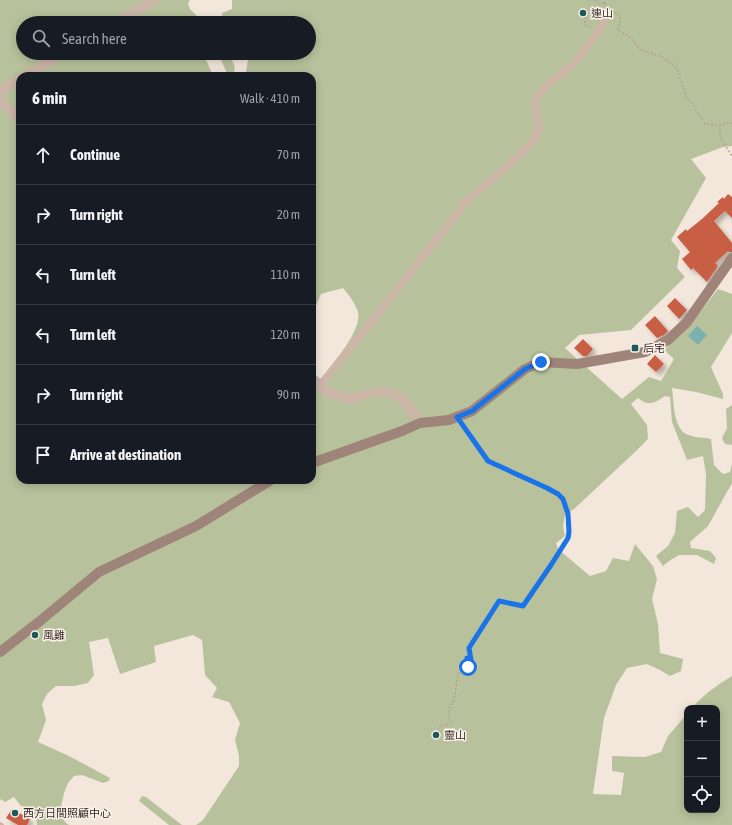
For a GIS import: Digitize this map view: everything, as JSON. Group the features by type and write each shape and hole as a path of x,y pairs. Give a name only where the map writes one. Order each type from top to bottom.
{"main road":[{"path":"316,462 402,431 420,423 449,420 472,411 525,369 541,362 577,364 645,352 668,340 687,322 732,258"},
{"path":"0,652 99,572 196,526 264,484"}],"street":[{"path":"127,16 154,0"},
{"path":"320,386 450,223 464,203 502,171 534,141 539,128 535,101 543,89 573,64 596,35 604,20"},
{"path":"32,72 52,60"},
{"path":"0,91 16,81"},
{"path":"0,100 16,115"},
{"path":"316,382 329,393 350,399 373,392 389,392 402,398 420,423"}],"path":[{"path":"596,0 596,2 600,4 604,3"},
{"path":"604,3 606,6 604,20"},
{"path":"585,17 585,25 593,28 600,24 613,12 618,14 621,20 617,30 633,40 639,49 662,57 677,69 687,98 693,104 705,124 720,125 732,123"},
{"path":"720,125 720,137 732,156"},
{"path":"457,417 488,461 547,488 558,494 563,499 568,514 569,532 568,538 523,606 499,601 469,648 471,660 467,658"},
{"path":"462,669 468,667 467,658"},
{"path":"438,732 440,727 451,723 449,719 449,710 450,706 453,704 458,675 462,669 463,662 467,658"}],"green space":[{"path":"0,0 190,0 188,3 190,9 197,16 16,16 16,60 206,60 211,71 16,72 16,484 316,484 316,375 321,379 351,338 358,320 358,312 352,299 343,288 321,294 316,305 316,72 246,72 248,60 316,60 316,16 222,16 222,13 232,9 232,0 732,0 732,146 723,147 691,159 706,178 671,240 680,251 677,268 685,277 631,330 579,335 565,348 622,399 649,377 661,381 674,359 664,350 691,324 718,289 732,294 732,333 711,367 723,394 723,399 672,388 677,422 683,432 695,437 711,439 714,465 723,474 730,472 732,464 732,483 708,526 690,542 691,548 710,551 716,558 714,564 697,555 679,555 663,566 656,556 668,546 675,533 677,511 688,507 698,517 705,510 706,474 703,456 687,460 672,422 670,397 665,396 652,403 642,401 638,398 631,404 647,425 648,439 574,509 565,515 563,526 565,536 556,543 558,549 590,576 606,571 613,558 629,561 635,544 653,566 657,579 652,599 658,624 660,653 683,659 681,671 670,676 647,664 627,668 616,685 604,718 593,794 621,795 624,773 612,771 612,756 645,757 661,752 668,736 684,717 684,813 720,813 720,705 695,705 710,690 732,676 732,825 196,825 203,820 239,766 239,756 235,740 240,723 229,702 212,697 217,688 205,675 202,640 193,635 154,646 156,662 120,674 108,638 89,642 94,675 88,683 74,686 56,686 47,694 42,704 46,720 38,742 69,756 110,778 109,781 103,783 82,775 74,776 68,783 61,807 62,818 69,825 37,825 36,815 20,805 14,797 5,802 0,799"},
{"path":"221,60 232,60 235,69 234,72 227,72"},
{"path":"732,405 732,445 725,444 722,438 727,428 726,409"},
{"path":"142,796 146,797 182,825 169,825 139,801"}],"water":[{"path":"697,326 707,335 698,345 688,336"}],"building":[{"path":"728,194 732,197 732,218 725,211 714,221 732,243 732,252 728,251 715,263 718,266 707,282 693,268 691,270 682,259 690,252 677,237 686,229 687,231 702,219 719,203 717,202 723,197 724,199"},
{"path":"675,298 687,310 679,319 667,306"},
{"path":"655,316 668,331 664,335 657,338 645,325"},
{"path":"583,339 593,349 587,356 583,356 574,348"},
{"path":"655,355 664,364 656,372 647,364"},
{"name":"西方日間照顧中心","path":"12,809 30,819 27,825 18,825 6,818"}],"place":[{"name":"連山","path":"583,13"},
{"name":"后宅","path":"635,348"},
{"name":"風雞","path":"35,635"},
{"name":"靈山","path":"436,735"},
{"name":"西方日間照顧中心","path":"15,813"}],"route":[{"path":"468,667 467,658 471,660 469,648 499,601 523,606 568,538 569,532 568,514 563,499 558,494 547,488 488,461 457,417 472,411 525,369 541,362"}]}
